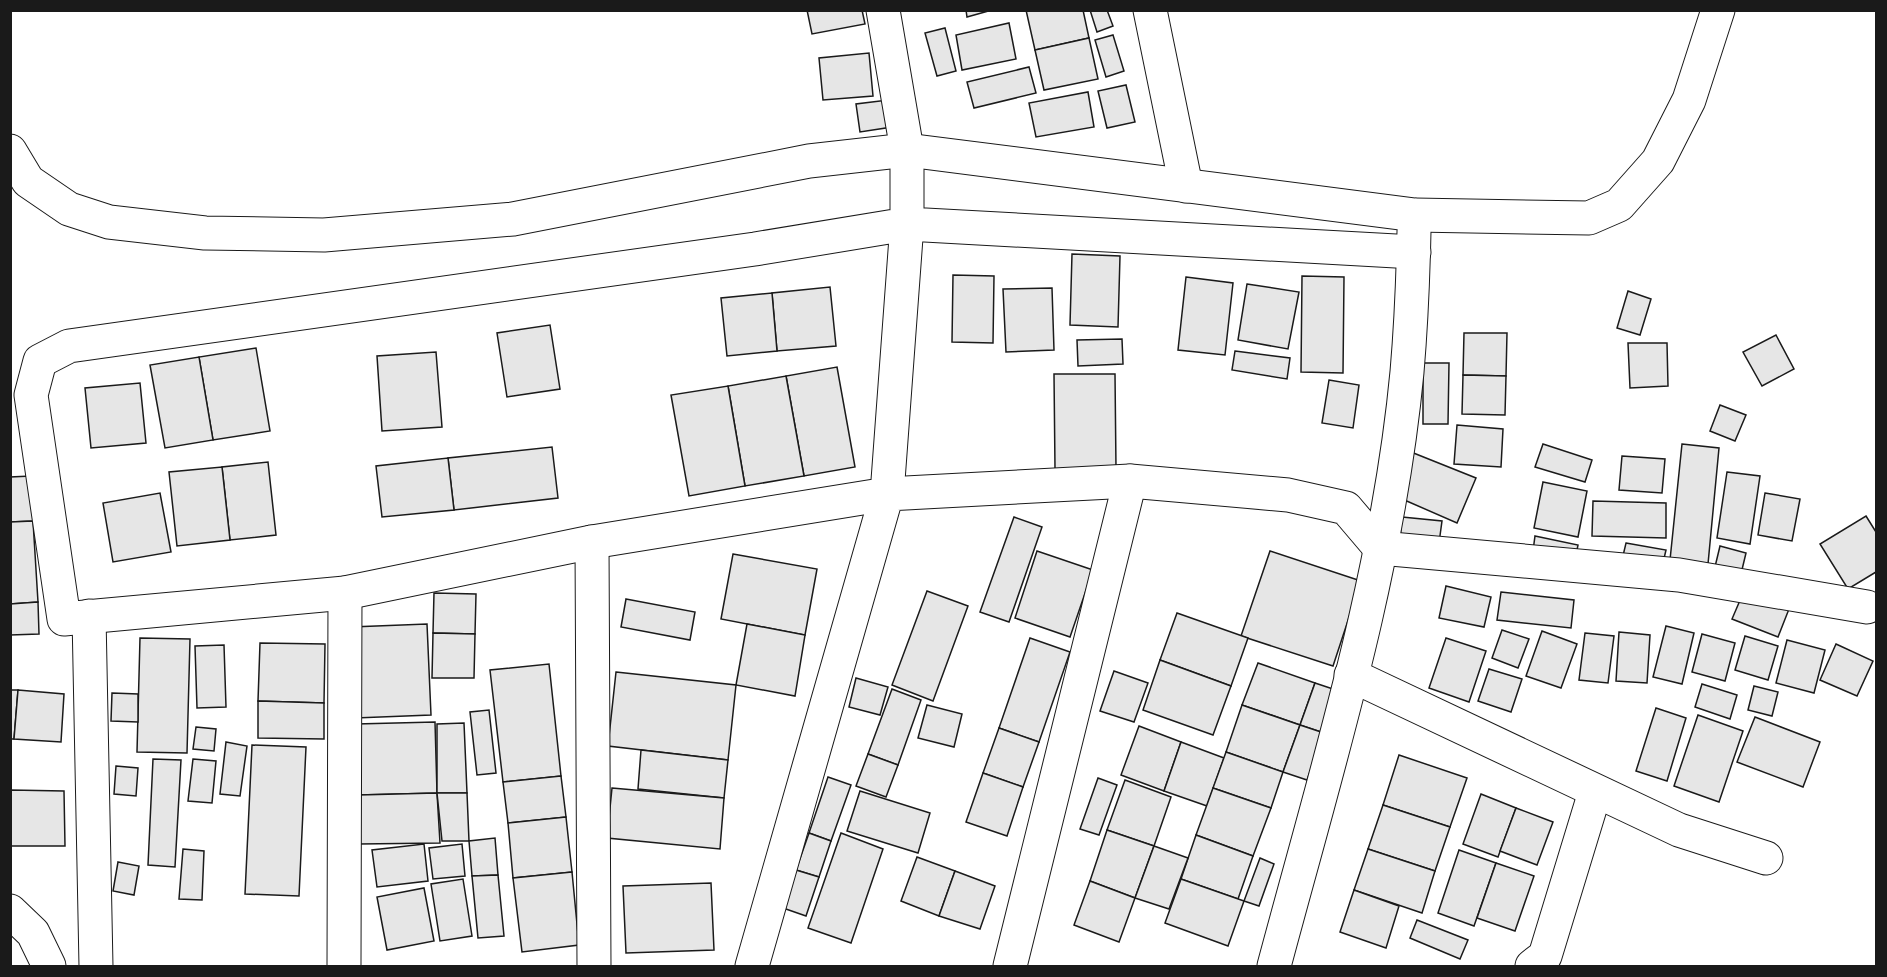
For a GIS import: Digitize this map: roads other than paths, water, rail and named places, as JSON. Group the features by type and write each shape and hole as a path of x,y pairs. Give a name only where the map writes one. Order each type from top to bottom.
{"street":[{"path":"752,966 887,494 907,224 907,150 883,10"},
{"path":"1149,10 1186,186"},
{"path":"10,151 28,181 69,208 109,222 205,233 324,235 513,219 810,161 907,150 1415,214 1589,218 1618,205 1658,161 1689,100 1718,10"},
{"path":"1274,966 1352,675 1380,548 1407,372 1415,214"},
{"path":"1414,252 907,224 744,250 69,346 40,361 31,395 64,619 345,593 592,542 887,494 1130,481 1288,495 1346,508 1380,548 1679,575 1867,607"},
{"path":"1010,966 1130,481"},
{"path":"592,542 594,966"},
{"path":"344,966 345,593"},
{"path":"89,616 96,966"},
{"path":"1352,675 1679,830 1766,858"},
{"path":"1532,966 1545,956 1595,792"},
{"path":"10,911 33,933 49,966"}]}
